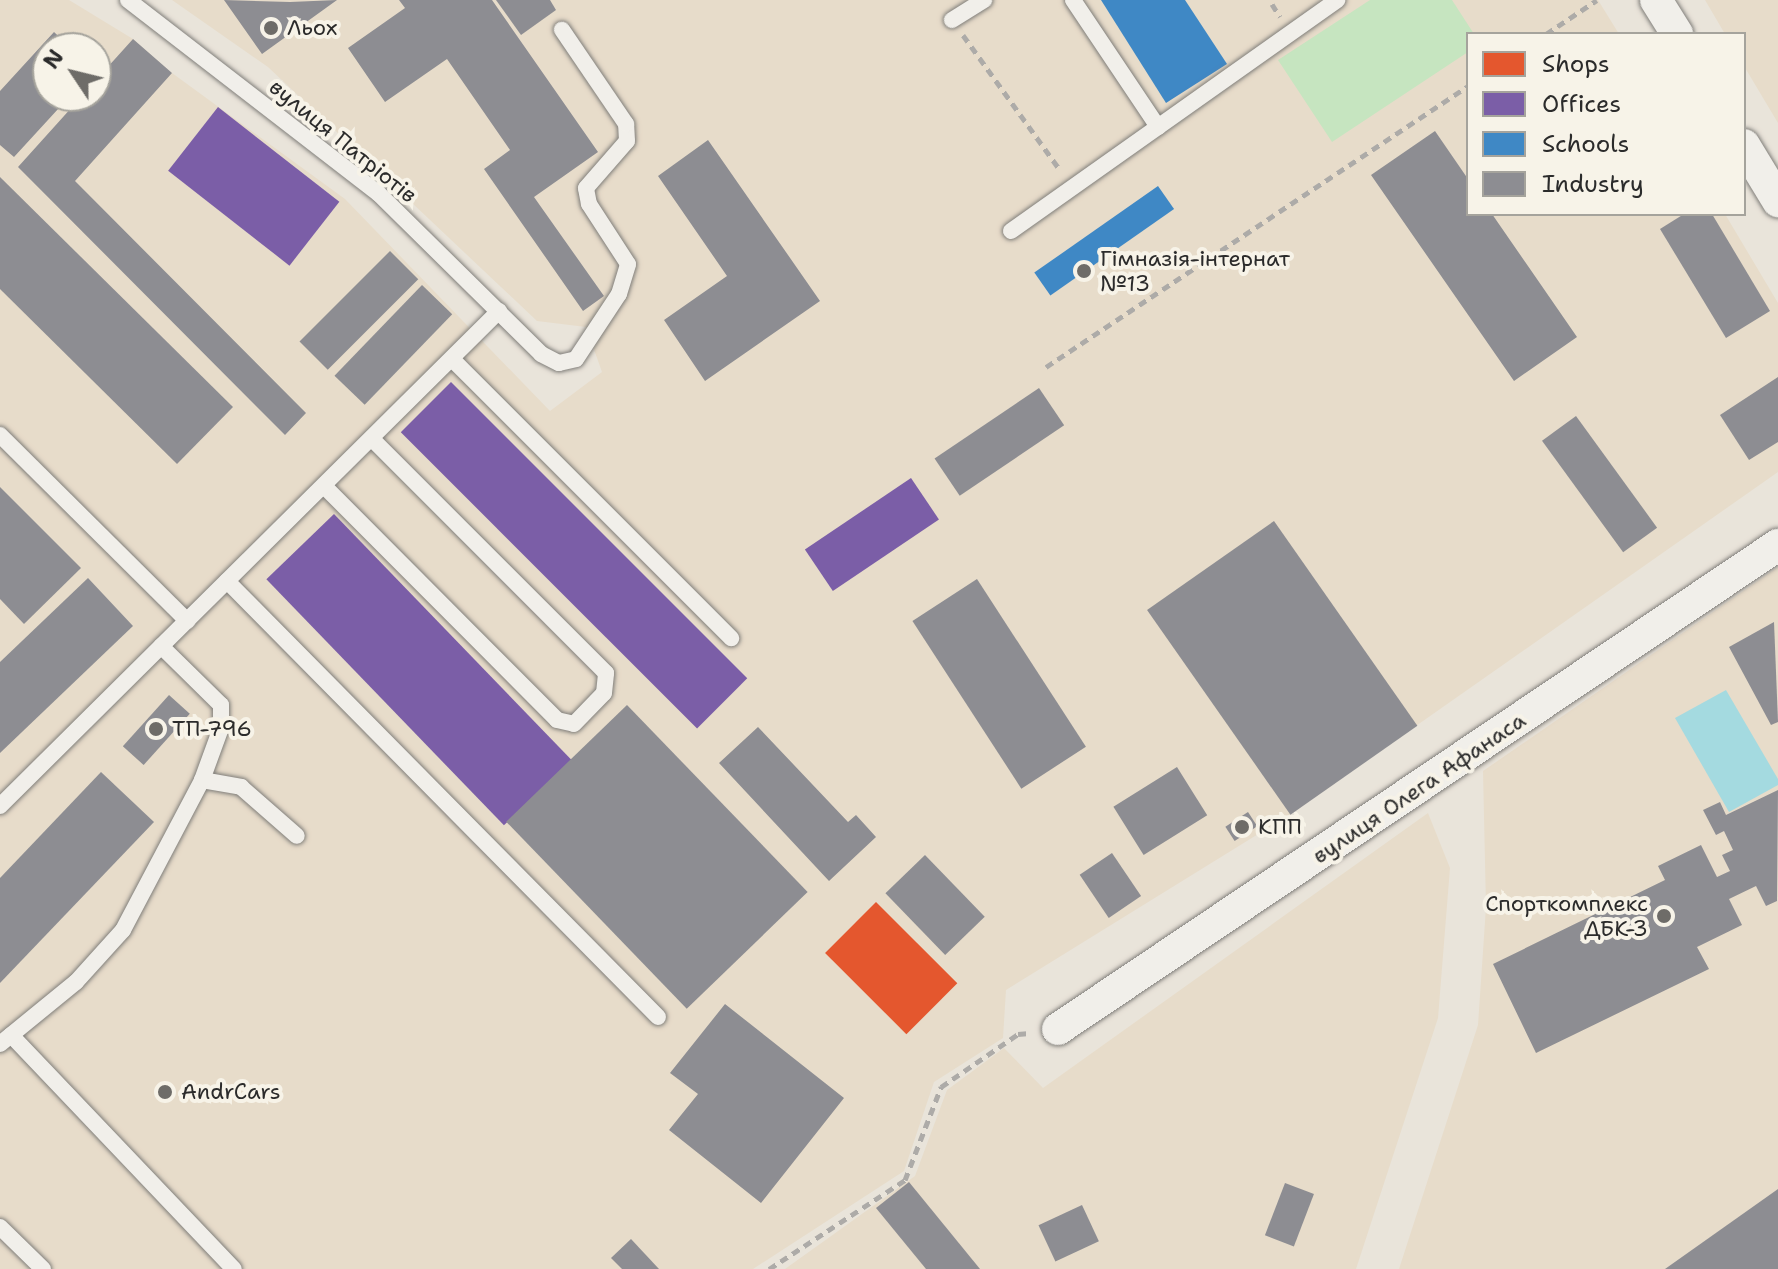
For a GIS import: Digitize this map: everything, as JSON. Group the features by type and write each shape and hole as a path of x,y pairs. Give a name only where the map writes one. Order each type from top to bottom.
{"street":[{"path":"1656,0 1676,32"},
{"path":"1746,148 1778,201"},
{"name":"вулиця Олега Афанаса","path":"1058,1029 1778,545"}],"lane":[{"name":"вулиця Патріотів","path":"128,0 378,193 541,354 559,363 576,359 619,294 628,264 589,204 586,188 627,141 626,124 562,30"},
{"path":"952,20 984,0"},
{"path":"1073,0 1158,127"},
{"path":"1011,231 1337,0"},
{"path":"0,806 499,311"},
{"path":"452,359 731,638"},
{"path":"0,435 187,621"},
{"path":"324,486 557,720 574,724 604,693 606,673 372,439"},
{"path":"227,581 658,1017"},
{"path":"161,646 221,705 221,728 202,780 123,930 76,982 6,1039 234,1269"},
{"path":"202,780 241,787 297,836"},
{"path":"0,1227 43,1269"}],"path":[{"path":"1549,32 1597,0"},
{"path":"952,20 1073,187"},
{"path":"1046,367 1466,87"},
{"path":"769,1269 905,1180 941,1087 1018,1034 1058,1029"}],"shaded area":[{"path":"0,0 69,0 133,39 172,73 345,199 550,411 602,372 586,327 537,321 268,67 172,0 1598,0 1618,32 1466,32 1466,216 1726,216 1778,303 1778,472 1289,815 1006,990 1003,1038 934,1082 904,1171 753,1269 0,1269"},
{"path":"1705,0 1778,0 1778,123 1746,69 1746,32 1724,32"},
{"path":"1778,567 1778,1269 1399,1269 1478,1025 1486,907 1483,771"},
{"path":"1428,813 1450,868 1438,1018 1356,1269 785,1269 915,1176 947,1090 1004,1048 1043,1088"}],"green space":[{"path":"1370,0 1452,0 1473,32 1466,32 1466,53 1332,142 1278,60"}],"water":[{"path":"1726,690 1778,779 1778,785 1729,812 1675,718"}],"building: Shops":[{"path":"876,902 957,983 906,1034 825,953"}],"building: Offices":[{"path":"218,107 339,202 289,266 168,171"},
{"path":"451,382 747,678 697,728 401,432"},
{"path":"911,478 939,519 833,591 805,550"},
{"path":"334,514 572,760 504,825 266,579"}],"building: Schools":[{"path":"1101,0 1185,0 1227,64 1166,103"},
{"path":"1158,186 1174,209 1050,296 1034,273"}],"building: Industry":[{"name":"Льох","path":"224,0 290,2 337,0 262,54"},
{"path":"399,0 492,0 598,152 534,197 604,296 583,311 484,169 510,150 447,59 385,102 348,48 405,8"},
{"path":"496,0 550,0 556,10 521,35"},
{"path":"133,39 172,73 75,181 306,413 285,435 18,167 68,112 112,112 112,62"},
{"path":"32,56 32,112 55,112 14,157 0,145 0,91"},
{"path":"1435,131 1466,176 1466,216 1493,216 1577,337 1514,381 1371,175"},
{"path":"708,140 820,301 705,381 664,320 727,276 658,176"},
{"path":"0,177 233,407 177,464 0,289"},
{"path":"1681,216 1713,216 1770,311 1726,338 1660,229"},
{"path":"390,251 418,279 328,370 299,342"},
{"path":"422,285 452,314 365,405 334,376"},
{"path":"1778,377 1778,442 1749,460 1720,415"},
{"path":"1039,388 1064,425 960,496 935,458"},
{"path":"1576,416 1657,528 1623,552 1542,441"},
{"path":"0,487 81,568 24,624 0,599"},
{"path":"1274,521 1417,726 1290,815 1147,610"},
{"path":"88,578 133,626 0,753 0,662"},
{"path":"977,579 1086,747 1021,789 912,621"},
{"path":"1774,622 1778,722 1771,725 1729,647"},
{"name":"ТП-796","path":"169,695 190,714 144,765 123,746"},
{"path":"627,705 808,892 687,1009 506,822"},
{"path":"758,727 848,822 856,815 876,837 829,881 719,763"},
{"path":"1177,767 1207,815 1144,855 1113,807"},
{"path":"101,772 154,822 0,983 0,878"},
{"name":"Спорткомплекс ДБК-3","path":"1778,790 1777,901 1766,906 1756,886 1729,899 1742,925 1697,947 1709,969 1536,1053 1493,964 1665,880 1658,866 1701,845 1717,877 1730,871 1722,855 1733,850 1724,831 1716,835 1703,810 1720,802 1726,815"},
{"name":"КПП","path":"1248,812 1257,826 1235,841 1225,827"},
{"path":"1112,853 1141,896 1109,918 1080,875"},
{"path":"925,855 985,917 945,955 885,893"},
{"path":"725,1004 844,1098 761,1203 669,1130 698,1094 670,1073"},
{"path":"909,1182 980,1269 926,1269 876,1208"},
{"path":"1285,1183 1314,1194 1294,1246 1265,1235"},
{"path":"1778,1189 1778,1269 1665,1269"},
{"path":"1082,1205 1099,1241 1055,1262 1038,1225"},
{"path":"631,1239 659,1269 622,1269 611,1258"}],"place":[{"name":"Льох","path":"271,28"},
{"name":"Гімназія-інтернат №13","path":"1084,271"},
{"name":"ТП-796","path":"156,729"},
{"name":"КПП","path":"1242,827"},
{"name":"Спорткомплекс ДБК-3","path":"1664,916"},
{"name":"AndrCars","path":"165,1092"}]}
